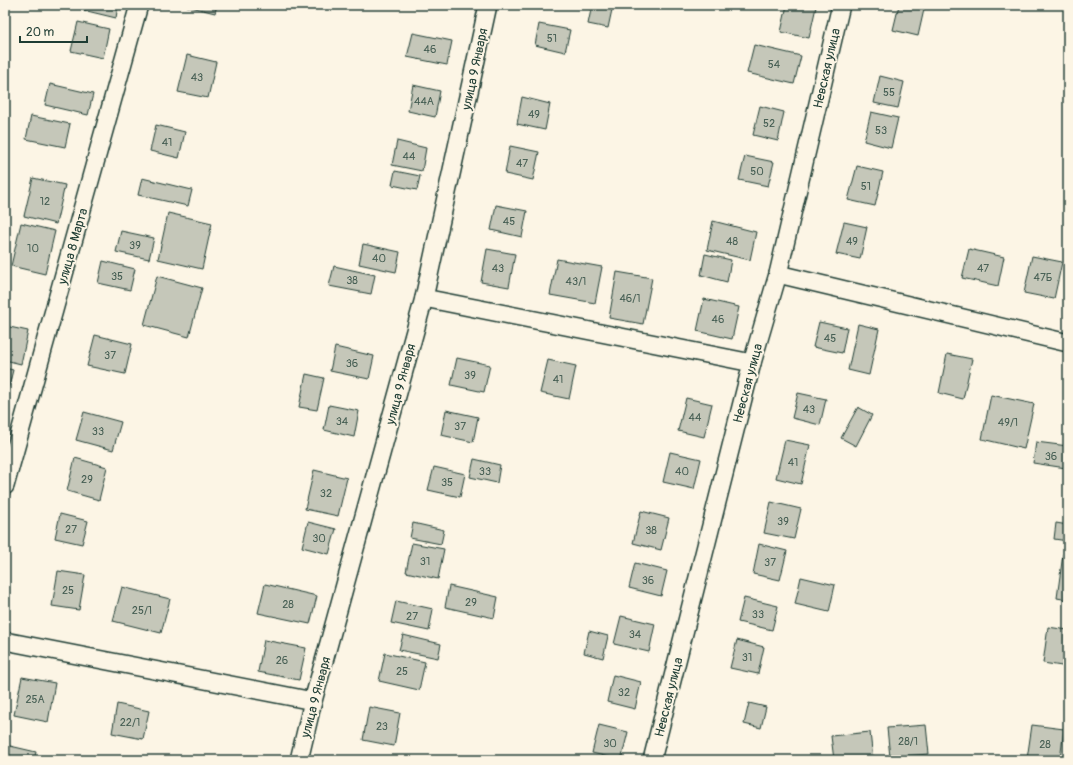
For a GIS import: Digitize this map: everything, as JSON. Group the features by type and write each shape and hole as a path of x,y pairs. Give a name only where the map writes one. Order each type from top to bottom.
{"street":[{"name":"улица 8 Марта","path":"5,486 139,5"},
{"name":"улица 9 Января","path":"299,760 313,701 424,298 488,5"},
{"name":"Невская улица","path":"652,760 752,363 778,274 841,5"},
{"path":"778,274 1068,343"},
{"path":"424,298 752,363"},
{"path":"5,641 313,701"}],"building":[{"path":"84,5 118,5 116,18 83,10"},
{"path":"217,5 215,13 187,6"},
{"path":"592,5 613,5 608,28 588,24"},
{"path":"787,5 809,5 816,7 809,38 781,32"},
{"path":"899,5 925,5 918,36 893,30"},
{"path":"78,22 109,29 103,58 71,51"},
{"path":"539,24 570,30 565,52 535,45"},
{"path":"413,33 452,41 447,65 407,57"},
{"path":"754,45 801,56 794,84 747,73"},
{"path":"187,55 216,62 208,98 178,92"},
{"path":"880,76 904,82 898,108 874,103"},
{"path":"50,84 93,94 88,115 45,105"},
{"path":"413,85 440,91 435,117 408,111"},
{"path":"522,97 550,104 545,130 517,124"},
{"path":"760,106 784,112 778,141 753,135"},
{"path":"871,112 898,118 891,148 864,141"},
{"path":"31,116 70,124 65,147 26,139"},
{"path":"156,125 185,132 179,158 150,151"},
{"path":"397,141 426,148 422,171 392,165"},
{"path":"510,146 539,152 533,180 505,174"},
{"path":"745,156 774,162 768,186 739,180"},
{"path":"857,166 883,172 875,206 848,200"},
{"path":"395,171 420,176 417,190 392,185"},
{"path":"33,178 65,185 56,224 24,216"},
{"path":"142,178 192,190 188,206 138,195"},
{"path":"496,205 527,211 522,237 491,230"},
{"path":"168,213 212,223 202,269 158,259"},
{"path":"713,221 756,232 750,260 707,250"},
{"path":"844,222 867,227 860,259 836,254"},
{"path":"21,223 55,231 45,274 11,266"},
{"path":"121,231 154,238 149,259 116,252"},
{"path":"363,244 400,252 396,272 359,264"},
{"path":"487,249 515,254 509,287 481,282"},
{"path":"969,249 1004,257 998,286 962,278"},
{"path":"705,254 731,260 727,282 701,275"},
{"path":"1032,256 1062,262 1054,299 1024,293"},
{"path":"557,259 602,267 595,303 550,295"},
{"path":"103,261 135,269 130,290 98,283"},
{"path":"334,266 375,275 371,294 329,286"},
{"path":"617,272 652,278 643,324 609,318"},
{"path":"157,276 202,288 189,337 144,325"},
{"path":"704,299 739,307 732,339 697,331"},
{"path":"819,322 847,328 842,353 813,347"},
{"path":"858,324 879,329 869,375 848,370"},
{"path":"5,326 28,331 21,364 5,360"},
{"path":"95,335 132,344 125,374 87,366"},
{"path":"335,347 374,356 369,379 330,371"},
{"path":"947,354 972,359 963,399 939,393"},
{"path":"457,358 490,365 484,392 451,385"},
{"path":"548,360 576,366 569,399 540,393"},
{"path":"5,368 13,370 7,394 5,394"},
{"path":"306,374 324,378 317,410 299,407"},
{"path":"798,393 826,399 820,425 792,418"},
{"path":"991,395 1034,404 1024,449 982,439"},
{"path":"686,398 712,404 704,437 678,431"},
{"path":"329,405 359,411 354,437 324,430"},
{"path":"858,407 872,415 856,446 841,438"},
{"path":"446,410 478,417 473,442 441,435"},
{"path":"84,412 121,422 113,450 76,440"},
{"path":"785,440 810,445 801,484 776,478"},
{"path":"1036,442 1068,446 1066,468 1033,463"},
{"path":"670,452 701,459 694,489 663,482"},
{"path":"75,458 107,467 99,500 67,491"},
{"path":"474,459 500,465 497,483 470,477"},
{"path":"434,467 465,474 460,497 428,490"},
{"path":"314,470 347,478 338,516 305,509"},
{"path":"771,502 801,509 794,539 764,533"},
{"path":"641,511 669,518 661,550 633,543"},
{"path":"60,514 88,521 82,544 55,538"},
{"path":"308,522 336,529 329,554 302,547"},
{"path":"413,523 444,530 441,544 410,538"},
{"path":"1056,523 1068,525 1068,541 1054,539"},
{"path":"412,543 444,549 438,579 406,572"},
{"path":"759,544 787,551 780,580 753,574"},
{"path":"1063,554 1068,555 1068,600 1057,598"},
{"path":"635,563 667,571 661,596 629,588"},
{"path":"58,571 85,575 79,610 52,606"},
{"path":"801,577 835,585 829,612 795,604"},
{"path":"265,584 317,596 310,624 258,613"},
{"path":"449,586 498,597 494,618 445,607"},
{"path":"122,587 170,599 161,633 113,621"},
{"path":"744,598 778,606 772,630 738,622"},
{"path":"396,601 433,609 429,631 391,623"},
{"path":"621,616 655,624 649,652 614,644"},
{"path":"1048,627 1068,630 1068,667 1043,663"},
{"path":"589,631 608,636 603,658 584,653"},
{"path":"403,635 441,644 438,658 399,650"},
{"path":"264,640 306,648 299,680 258,672"},
{"path":"737,640 764,647 758,674 730,668"},
{"path":"385,653 425,662 419,690 379,681"},
{"path":"613,675 641,682 635,709 607,702"},
{"path":"22,677 55,683 48,722 14,715"},
{"path":"749,703 766,707 761,728 744,724"},
{"path":"117,704 149,711 143,739 112,733"},
{"path":"369,707 400,713 394,746 363,740"},
{"path":"599,725 628,732 621,760 592,753"},
{"path":"926,725 929,754 890,757 887,728"},
{"path":"1032,725 1064,729 1060,760 1027,759"},
{"path":"870,732 873,760 834,760 831,736"},
{"path":"6,745 36,752 34,760 5,760"},
{"path":"708,757 722,760 707,760"}]}
